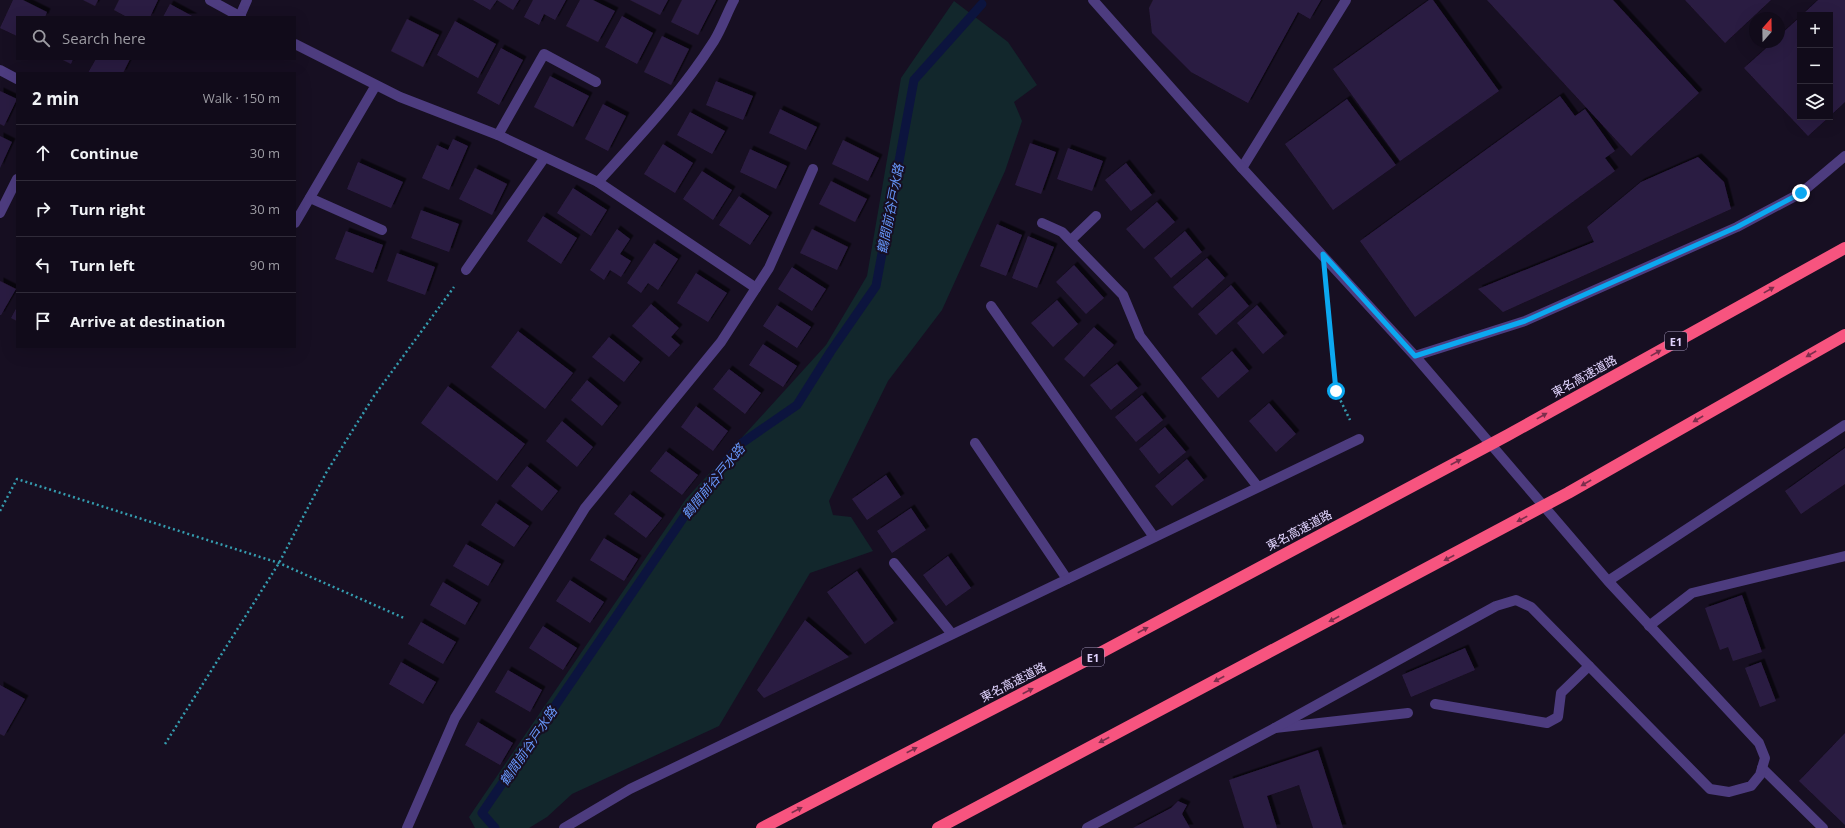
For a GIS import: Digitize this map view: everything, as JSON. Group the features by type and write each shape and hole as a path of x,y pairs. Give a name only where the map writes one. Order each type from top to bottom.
{"highway":[{"name":"東名高速道路","path":"762,828 1085,661 1508,435 1845,248"},
{"path":"938,828 1483,540 1845,335"}],"street":[{"path":"210,0 239,16"},
{"path":"241,16 247,0"},
{"path":"598,182 652,124 695,68 714,40 734,0"},
{"path":"1087,828 1273,729 1496,606 1516,600 1531,607 1710,789 1729,792 1751,786 1760,775 1764,758 1759,743 1608,581 1415,356 1323,254 1242,168 1093,0"},
{"path":"1242,168 1346,0"},
{"path":"296,45 400,97 498,134 598,182 756,288"},
{"path":"498,134 544,54 596,82"},
{"path":"0,70 16,78"},
{"path":"296,221 376,85"},
{"path":"1415,356 1525,321 1737,227 1801,193 1845,156"},
{"path":"466,270 545,157"},
{"path":"407,828 454,718 585,508 721,342 769,268 813,169"},
{"path":"0,213 16,181"},
{"path":"310,198 382,230"},
{"path":"1071,240 1096,216"},
{"path":"1042,223 1062,232 1123,295 1140,336 1258,488"},
{"path":"991,306 1154,537"},
{"path":"1608,581 1845,425"},
{"path":"564,828 630,789 1359,439"},
{"path":"975,443 1067,579"},
{"path":"1649,626 1692,593 1845,556"},
{"path":"894,563 952,634"},
{"path":"1435,704 1547,723 1558,717 1561,694 1589,666"},
{"path":"1273,729 1408,713"},
{"path":"1762,768 1823,828"}],"path":[{"path":"1323,254 1336,391 1359,439"},
{"path":"165,744 279,563 326,473 374,396 466,270"},
{"path":"0,511 16,479 279,563 404,618"}],"green space":[{"path":"954,1 1008,42 1037,85 1014,102 1022,121 1005,171 942,310 888,381 829,501 833,515 851,517 873,551 810,573 719,726 572,794 547,817 529,828 475,828 469,817 686,499 826,345 867,276 901,78"}],"building":[{"path":"13,0 23,0 47,12 45,16 16,16 16,36 0,28"},
{"path":"83,0 98,0 95,6"},
{"path":"119,0 158,0 150,16 125,16 114,10"},
{"path":"473,0 497,0 490,10"},
{"path":"497,0 519,0 513,10"},
{"path":"533,0 566,0 555,20 544,14 539,25 524,17"},
{"path":"580,0 593,0 615,11 598,42 566,26"},
{"path":"630,0 668,0 660,15"},
{"path":"682,0 716,0 698,35 671,22"},
{"path":"1153,0 1321,0 1310,19 1298,12 1248,103 1191,72 1152,33 1149,8"},
{"path":"1429,0 1433,0 1499,91 1400,161 1333,69"},
{"path":"1487,0 1613,0 1699,93 1631,156"},
{"path":"1685,0 1771,0 1758,12 1749,12 1749,21 1725,43"},
{"path":"1818,0 1845,0 1845,102 1833,113 1833,12 1805,12"},
{"path":"170,4 192,16 164,16"},
{"path":"622,16 653,33 637,64 605,47"},
{"path":"407,19 439,35 423,67 391,51"},
{"path":"1797,20 1797,120 1826,120 1808,136 1744,68 1766,48 1785,48 1785,31"},
{"path":"455,21 496,44 478,78 437,55"},
{"path":"662,36 689,49 671,85 644,72"},
{"path":"501,48 523,60 499,105 477,93"},
{"path":"63,60 73,60 71,64"},
{"path":"95,60 130,60 124,72 89,72"},
{"path":"550,76 589,96 573,127 534,107"},
{"path":"716,81 753,96 743,120 706,105"},
{"path":"0,91 16,99 16,101 4,126 0,124"},
{"path":"1560,96 1575,116 1585,109 1615,151 1605,158 1615,171 1415,317 1360,241"},
{"path":"1347,99 1396,165 1333,210 1285,144"},
{"path":"603,104 626,116 608,151 585,139"},
{"path":"780,109 817,127 806,150 769,133"},
{"path":"690,112 725,131 712,154 677,135"},
{"path":"0,136 12,142 0,168"},
{"path":"453,139 468,146 449,190 422,178 437,145 448,150"},
{"path":"843,140 879,158 868,181 832,164"},
{"path":"1030,143 1056,152 1041,194 1015,185"},
{"path":"663,144 693,163 675,193 644,174"},
{"path":"1068,148 1103,161 1092,191 1057,179"},
{"path":"750,149 787,166 776,189 740,172"},
{"path":"1698,157 1724,182 1731,209 1503,312 1478,289 1594,242 1587,227 1641,182"},
{"path":"358,162 403,182 391,208 347,189"},
{"path":"1126,163 1152,195 1131,211 1105,180"},
{"path":"475,168 507,184 492,215 459,199"},
{"path":"702,171 732,190 713,220 683,199"},
{"path":"831,181 867,199 855,222 819,204"},
{"path":"573,188 607,210 591,236 557,213"},
{"path":"739,196 769,216 750,245 719,225"},
{"path":"1157,202 1175,222 1144,249 1126,229"},
{"path":"421,210 459,224 449,252 411,238"},
{"path":"543,216 577,238 561,264 527,241"},
{"path":"997,224 1022,235 1006,276 980,266"},
{"path":"617,229 630,239 620,254 631,261 621,277 610,270 604,280 590,270"},
{"path":"812,229 848,247 837,270 800,253"},
{"path":"346,231 383,245 373,273 335,259"},
{"path":"1185,231 1202,252 1171,278 1154,258"},
{"path":"1028,236 1054,247 1037,288 1012,278"},
{"path":"654,243 678,259 658,290 648,283 641,293 627,283"},
{"path":"397,253 435,267 425,295 387,281"},
{"path":"1207,258 1225,278 1192,308 1173,287"},
{"path":"1074,265 1104,298 1086,314 1056,282"},
{"path":"792,267 826,289 812,311 778,289"},
{"path":"696,273 727,293 708,322 677,303"},
{"path":"0,281 16,289 1,315 0,315"},
{"path":"1231,285 1249,306 1216,335 1198,314"},
{"path":"1057,300 1078,324 1053,347 1031,323"},
{"path":"651,304 679,328 671,337 680,345 669,357 632,326"},
{"path":"777,305 811,327 797,348 763,326"},
{"path":"1257,305 1284,336 1263,354 1237,323"},
{"path":"16,309 16,320 11,318"},
{"path":"1094,327 1114,345 1084,377 1064,359"},
{"path":"518,331 573,373 545,409 491,367"},
{"path":"609,337 640,362 624,382 592,357"},
{"path":"763,344 797,366 783,387 749,365"},
{"path":"1232,351 1249,371 1218,398 1201,378"},
{"path":"1117,364 1138,388 1111,410 1090,385"},
{"path":"729,369 761,393 745,414 713,389"},
{"path":"587,380 618,406 602,426 571,400"},
{"path":"448,386 525,444 497,481 421,423"},
{"path":"1142,395 1163,420 1136,442 1115,417"},
{"path":"1269,403 1296,434 1276,452 1249,421"},
{"path":"696,406 728,431 713,451 681,427"},
{"path":"562,421 593,447 577,467 546,441"},
{"path":"1165,427 1186,452 1159,474 1139,449"},
{"path":"1845,448 1845,484 1801,514 1785,491"},
{"path":"666,451 698,475 682,495 650,471"},
{"path":"1187,459 1204,480 1172,506 1155,486"},
{"path":"527,466 558,491 542,511 511,486"},
{"path":"886,475 901,497 867,520 852,499"},
{"path":"630,494 662,518 646,538 614,514"},
{"path":"496,503 529,526 514,547 481,525"},
{"path":"911,508 926,530 892,553 877,531"},
{"path":"604,538 638,559 624,581 590,560"},
{"path":"466,544 501,564 488,586 453,566"},
{"path":"948,556 971,588 946,606 923,575"},
{"path":"857,571 894,623 865,644 827,592"},
{"path":"570,580 604,602 590,623 556,601"},
{"path":"443,582 478,603 465,625 430,605"},
{"path":"1742,595 1762,652 1733,661 1728,647 1720,650 1705,608"},
{"path":"805,620 849,657 764,698 757,690"},
{"path":"421,622 456,642 443,664 408,644"},
{"path":"543,626 577,648 563,670 529,648"},
{"path":"1465,648 1475,670 1411,697 1402,675"},
{"path":"401,662 436,682 423,704 389,684"},
{"path":"1761,662 1776,701 1760,707 1745,668"},
{"path":"508,670 542,690 530,712 495,692"},
{"path":"0,685 25,699 4,736 0,734"},
{"path":"478,722 513,743 500,765 465,745"},
{"path":"1845,733 1845,825 1799,781"},
{"path":"1318,750 1343,828 1313,828 1299,785 1267,796 1277,828 1244,828 1229,780"},
{"path":"1178,801 1187,805 1182,814 1190,828 1133,828 1171,808"}],"waterway":[{"name":"鶴間前谷戸水路","path":"495,828 482,813 688,511 739,445 797,405 831,351 876,286 914,80 982,4"}],"route":[{"path":"1336,391 1323,254 1415,356 1525,321 1737,227 1801,193"}]}
